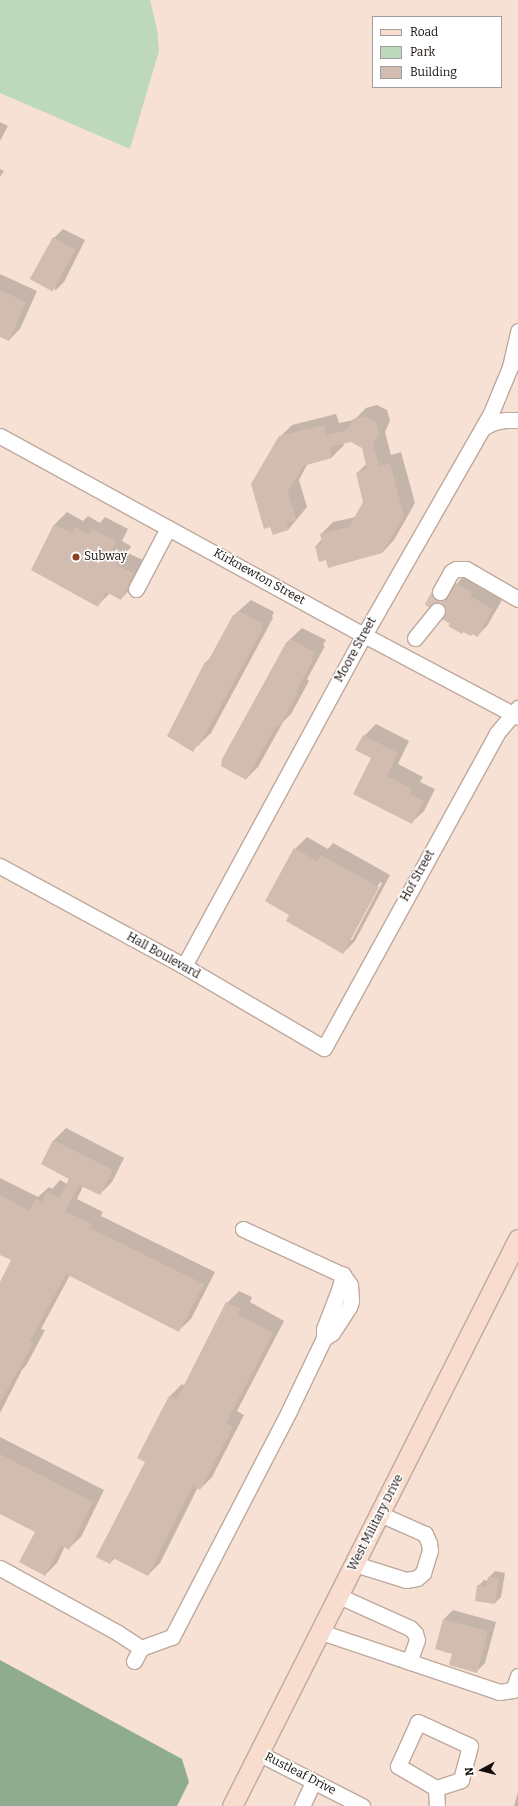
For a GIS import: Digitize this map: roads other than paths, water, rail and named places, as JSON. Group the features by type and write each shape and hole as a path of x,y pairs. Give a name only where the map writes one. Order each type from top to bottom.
{"main road":[{"name":"West Military Drive","path":"232,1806 518,1239"}],"street":[{"name":"Moore Street","path":"184,966 364,635 484,427 510,367 518,331"},
{"path":"484,427 494,422 518,420"},
{"name":"Kirknewton Street","path":"0,436 364,635 516,713"},
{"path":"136,589 168,528"},
{"path":"518,599 466,569 456,569 451,572 442,593 456,577 462,575 518,605"},
{"path":"415,638 434,609"},
{"name":"Hof Street","path":"324,1048 497,733 516,713"},
{"name":"Hall Boulevard","path":"0,866 184,966 324,1048"},
{"path":"0,1568 118,1633 138,1655 172,1637 289,1411 324,1338 332,1333 351,1301 350,1285 343,1275 243,1229"},
{"path":"355,1564 406,1580 418,1578 423,1573 430,1550 425,1534 380,1514"},
{"path":"339,1596 410,1628 415,1633 417,1640 409,1662"},
{"path":"321,1632 499,1692 512,1690 518,1676"},
{"path":"418,1722 470,1746 461,1780 436,1788 398,1766 418,1722"},
{"name":"Rustleaf Drive","path":"258,1753 362,1806"},
{"path":"302,1806 313,1782"},
{"path":"436,1788 437,1806"}],"tunnel":[{"path":"431,608 440,592"}],"place":[{"name":"Subway","path":"76,557"}]}
